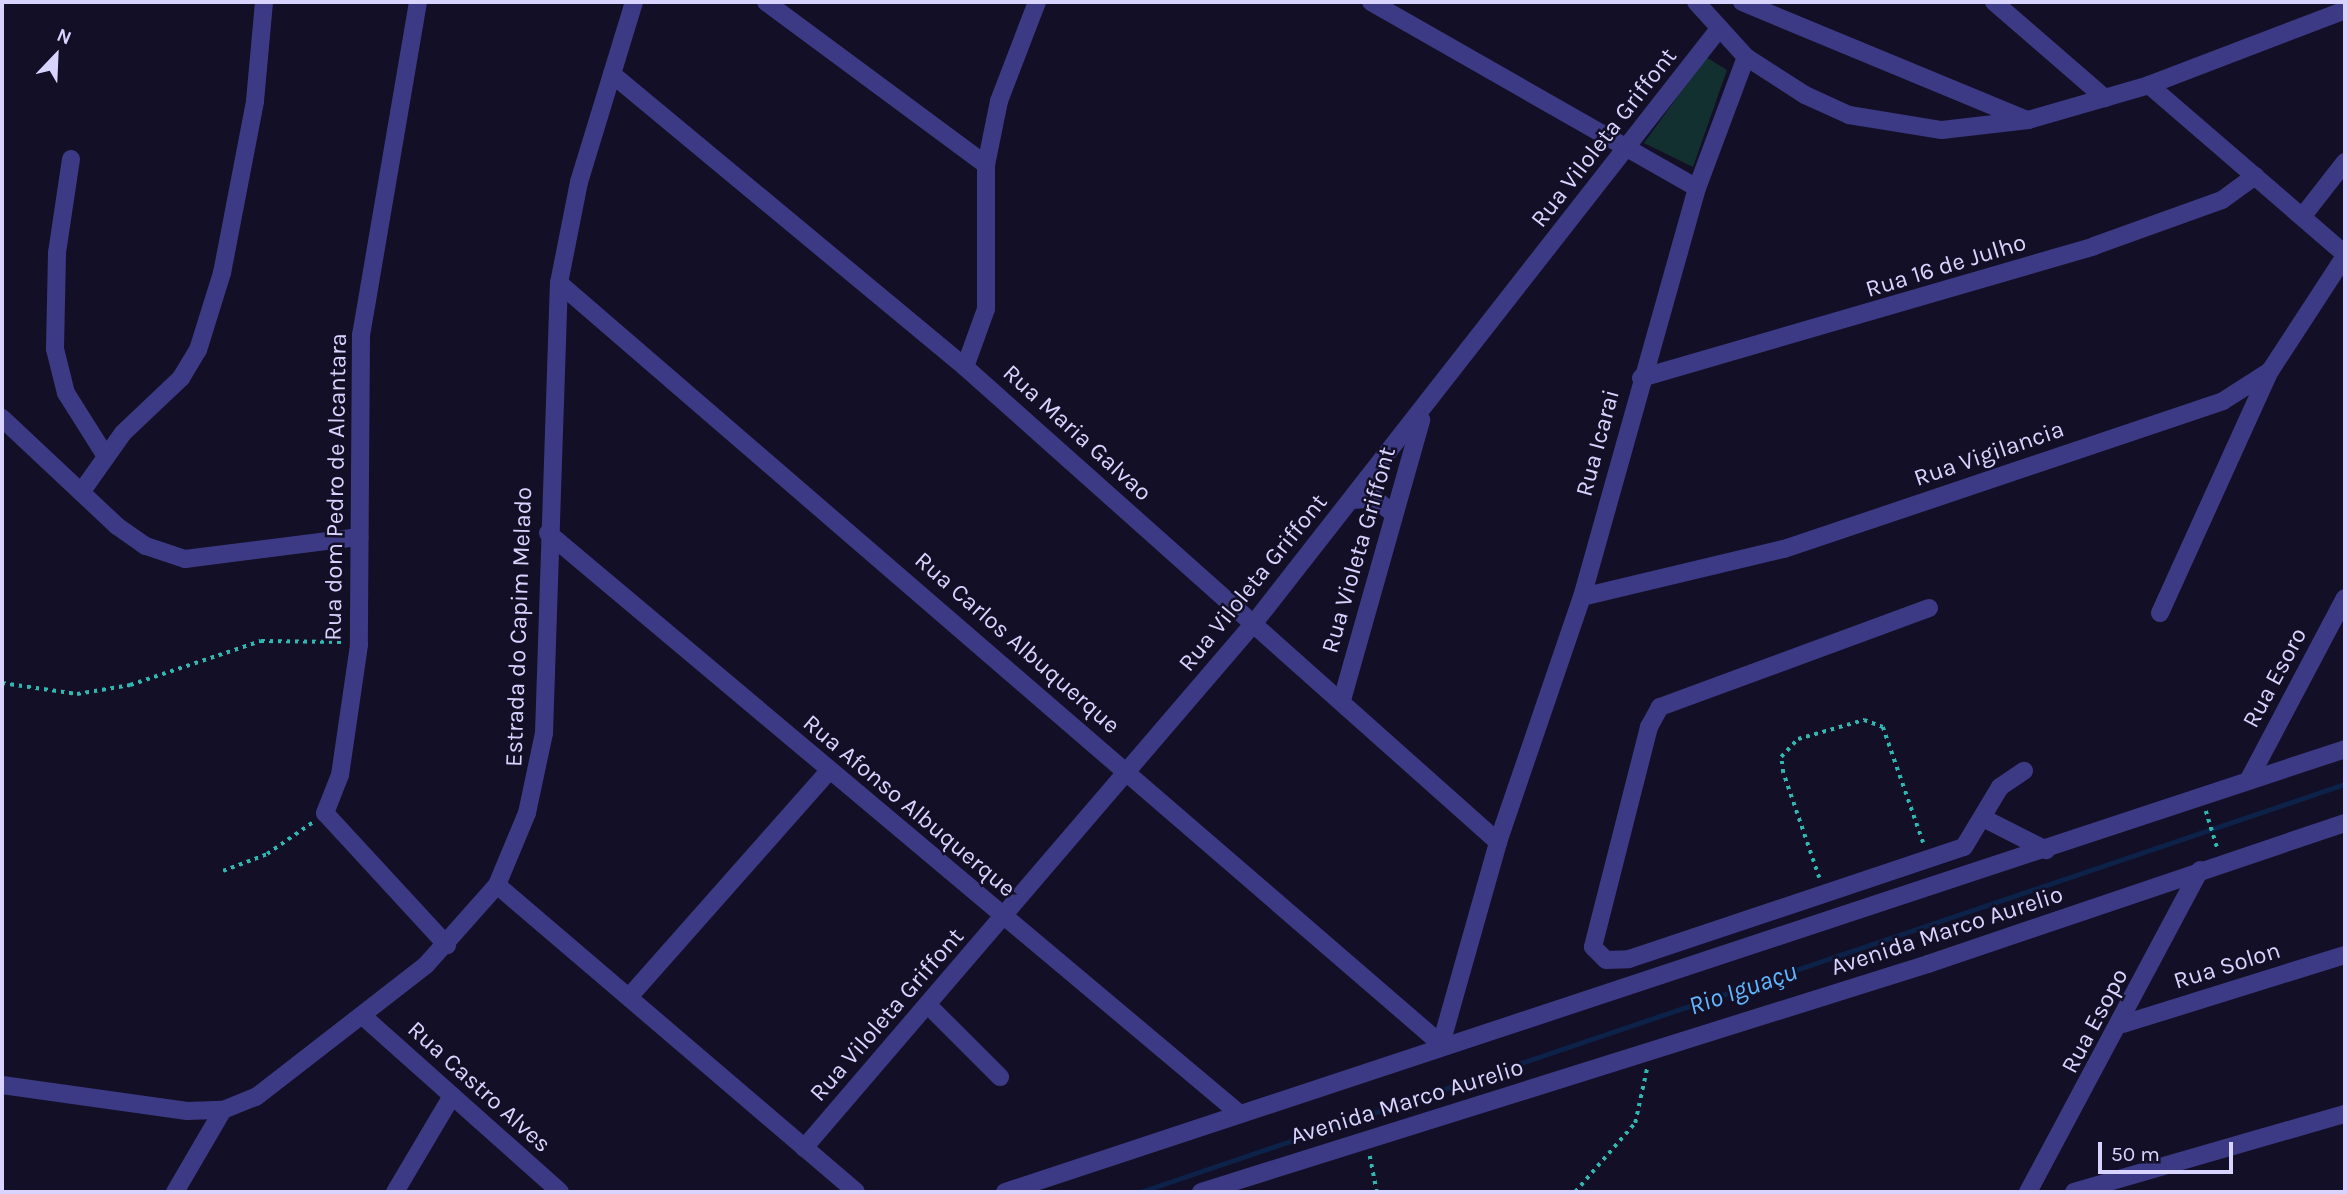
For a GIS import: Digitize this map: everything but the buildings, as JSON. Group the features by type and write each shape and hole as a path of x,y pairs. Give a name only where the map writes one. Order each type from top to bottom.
{"street":[{"path":"82,491 105,455 181,378 209,319 255,101 264,2"},
{"name":"Rua dom Pedro de Alcantara","path":"325,813 340,775 359,645 361,334 418,2"},
{"name":"Estrada do Capim Melado","path":"3,1088 145,1107 223,1110 290,1076 365,1018 447,945 497,885 538,775 559,282 579,182 634,2"},
{"path":"766,2 986,165"},
{"path":"965,366 986,309 986,165 999,101 1037,2"},
{"path":"1371,2 1630,145 1697,188"},
{"path":"1696,2 1718,30 1746,57 1805,95 1872,120 1942,130 2028,120 2149,85 2345,10"},
{"path":"1742,2 2028,120"},
{"path":"1994,2 2105,98"},
{"name":"Rua Viloleta Griffont","path":"804,1148 1254,623 1423,413 1718,30"},
{"name":"Rua Icarai","path":"1441,1044 1498,842 1582,597 1641,378 1697,188 1746,57"},
{"name":"Rua Maria Galvao","path":"612,74 965,366 1342,699 1498,842"},
{"path":"2149,85 2345,255"},
{"path":"71,159 57,253 55,349 66,393 105,455"},
{"path":"2302,217 2345,162"},
{"name":"Rua 16 de Julho","path":"1641,378 2106,242 2222,200 2255,176"},
{"name":"Rua Vigilancia","path":"1582,597 1696,574 1797,544 2223,401 2270,372 2345,255"},
{"name":"Rua Carlos Albuquerque","path":"559,282 1128,770 1441,1044"},
{"path":"2160,613 2270,372"},
{"name":"Rua Violeta Griffont","path":"1342,699 1423,413"},
{"path":"2,418 146,545 185,559 360,537"},
{"path":"1353,500 1374,498 1394,514"},
{"name":"Rua Afonso Albuquerque","path":"548,533 1003,918 1240,1114"},
{"name":"Rua Esoro","path":"2248,781 2345,598"},
{"path":"1929,608 1660,707 1649,727 1593,947 1606,960 1629,958 1964,846 2000,787 2024,771"},
{"name":"Avenida Marco Aurelio","path":"1005,1192 1441,1044 2046,850 2345,749"},
{"path":"629,997 830,770"},
{"path":"325,813 447,945"},
{"path":"1983,818 2046,850"},
{"name":"Avenida Marco Aurelio","path":"1201,1192 1649,1052 2345,823"},
{"name":"Rua Esopo","path":"2028,1192 2123,1024 2200,870"},
{"path":"497,885 856,1192"},
{"name":"Rua Solon","path":"2123,1024 2345,955"},
{"path":"928,1005 1000,1077"},
{"name":"Rua Castro Alves","path":"365,1018 560,1192"},
{"path":"396,1192 452,1096"},
{"path":"175,1192 223,1110"},
{"path":"2074,1192 2345,1114"}],"path":[{"path":"2,683 77,694 130,685 261,641 359,645"},
{"path":"1824,893 1783,773 1781,758 1798,739 1864,720 1883,727 1928,860"},
{"path":"2204,805 2220,854"},
{"path":"223,871 267,854 325,813"},
{"path":"1575,1192 1635,1123 1649,1052"},
{"path":"1367,1141 1377,1192"}],"green space":[{"path":"1706,57 1727,70 1693,167 1644,143"}],"waterway":[{"name":"Rio Iguaçu","path":"1140,1192 2345,784"}]}
